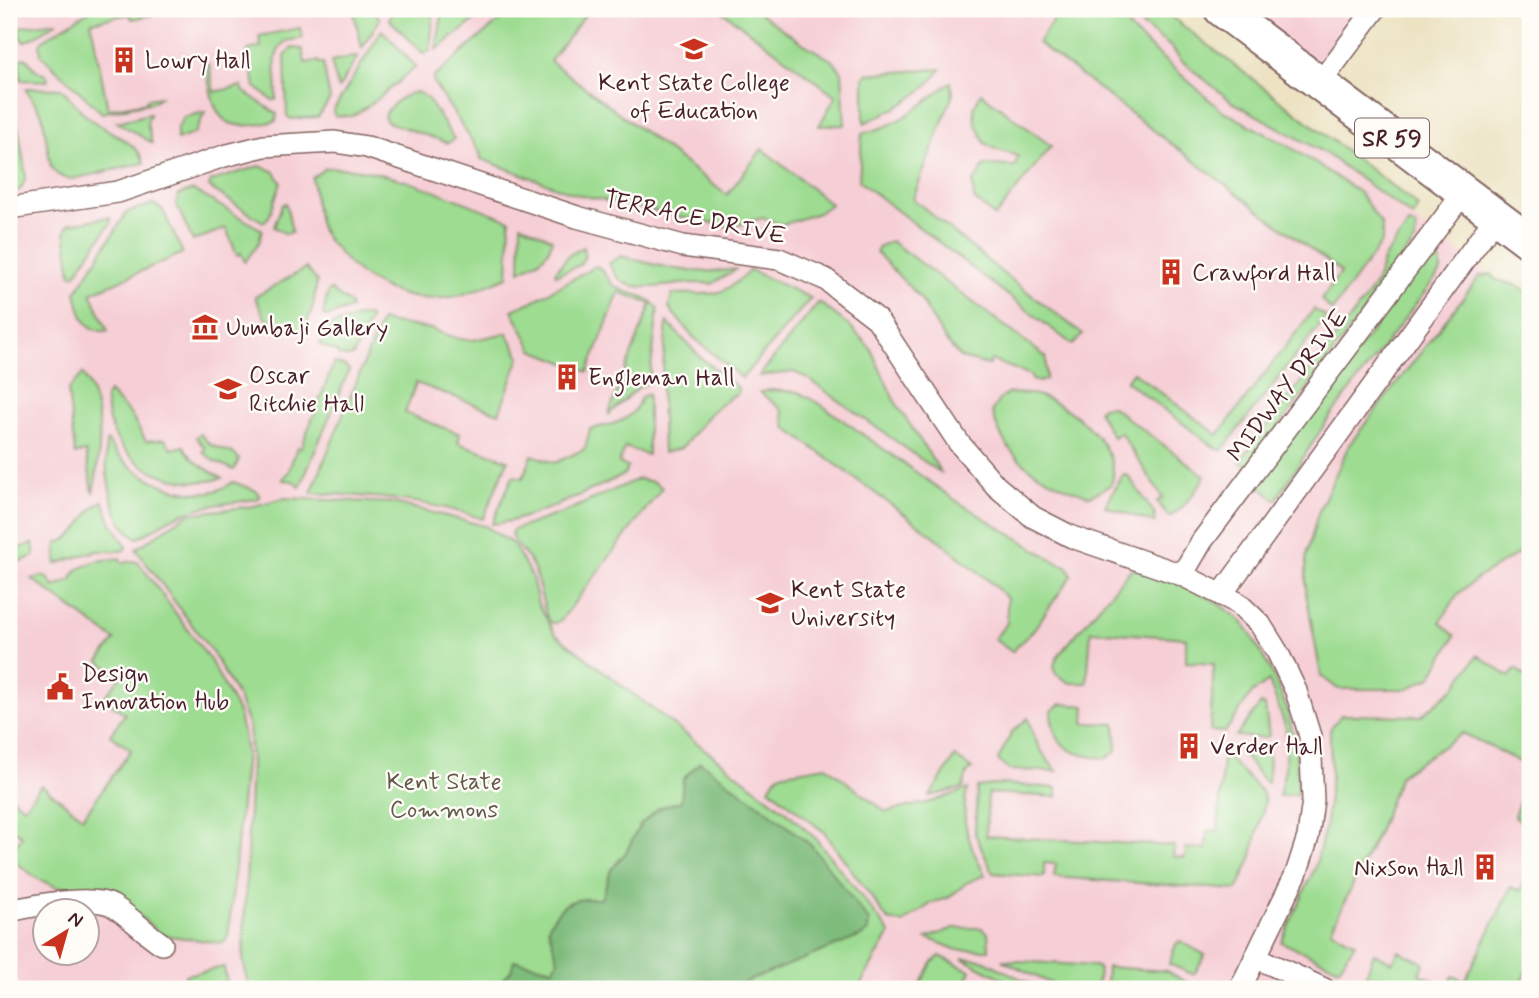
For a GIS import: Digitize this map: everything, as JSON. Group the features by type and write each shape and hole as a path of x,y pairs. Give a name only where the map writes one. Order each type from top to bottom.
{"main road":[{"name":"SR 59","path":"1221,9 1530,242"}],"street":[{"path":"1320,83 1375,9"},
{"name":"TERRACE DRIVE","path":"9,208 118,192 223,156 264,146 335,142 367,147 577,217 683,246 779,259 825,278 877,319 959,443 996,486 1033,517 1072,537 1182,575"},
{"name":"MIDWAY DRIVE","path":"1182,575 1202,541 1464,192"},
{"path":"1221,595 1496,217"},
{"path":"1182,575 1238,603 1260,624 1296,691 1310,736 1312,800 1308,837 1296,874 1240,989"},
{"path":"9,911 47,903 79,901 111,905 162,944"},
{"path":"1255,957 1324,989"}],"shaded area":[{"name":"Kent State University","path":"9,9 1161,9 1409,199 1418,207 1413,218 1496,280 1516,285 1530,296 1530,989 9,989"},
{"path":"1222,9 1375,9 1320,83"}],"green space":[{"path":"92,9 181,9 132,19 130,14 91,22 108,109 160,97 154,102 102,113 41,55 40,44 43,40"},
{"path":"353,9 373,9 380,19 362,48"},
{"path":"394,9 434,9 430,50 424,54 389,19"},
{"path":"443,9 485,9 486,12 436,50"},
{"path":"513,9 576,9 585,15 550,61 727,195 762,149 831,204 818,213 782,225 763,218 729,227 575,194 481,159 480,153 433,78"},
{"path":"719,9 754,9 833,61 842,72 845,125 819,126 836,96"},
{"path":"1060,9 1114,9 1134,33 1221,110 1292,148 1359,192 1382,225 1382,242 1332,311 1321,300 1341,272 1038,43"},
{"path":"1125,9 1161,9 1409,199 1418,207 1413,217 1325,153 1232,102"},
{"path":"57,22 24,42 20,36 19,27"},
{"path":"300,28 303,38 286,41 277,54 277,92 276,100 272,100 255,87 248,50 261,47 259,36"},
{"path":"382,30 416,67 353,116 335,116 333,111"},
{"path":"292,48 302,49 305,63 323,63 330,99 318,117 291,119 287,116 285,56"},
{"path":"358,56 339,88 338,88 331,61"},
{"path":"26,58 35,69 48,77 47,81 21,80 19,59"},
{"path":"209,64 214,92 242,86 243,91 277,114 276,121 241,125 222,118 212,98 205,65"},
{"path":"941,69 916,95 864,123 866,74"},
{"path":"951,82 953,94 913,199 1001,272 1083,334 1073,345 859,180 862,133 899,120"},
{"path":"62,89 89,118 136,150 144,163 73,179 58,174 51,167 42,114 26,90"},
{"path":"417,92 427,98 454,139 448,143 387,122 384,117 393,105 402,97"},
{"path":"981,93 1051,146 995,217 974,199 973,183 985,165 1015,166 1018,156 985,143 975,122 974,107"},
{"path":"9,112 18,126 26,177 21,189 9,195"},
{"path":"205,112 195,133 177,140 177,128 184,117"},
{"path":"150,114 147,123 152,143 117,122"},
{"path":"259,166 274,171 281,182 269,217 263,222 209,187 211,181"},
{"path":"325,168 370,172 395,178 510,220 508,277 457,296 439,298 405,295 374,283 347,261 322,231 312,178"},
{"path":"193,190 262,230 259,242 245,262 241,253 237,255 226,228 193,241 176,204 178,195"},
{"path":"286,203 292,232 286,234 274,227 282,205"},
{"path":"153,204 162,209 183,253 91,293 108,331 93,328 84,319 76,292 127,212"},
{"path":"110,217 111,222 75,275 71,275 65,231 69,224"},
{"path":"521,224 552,239 545,255 520,271"},
{"path":"1409,224 1416,227 1415,241 1248,469 1240,461 1363,302 1375,284 1384,258"},
{"path":"891,241 1046,357 1046,379 1039,382 1032,380 1031,375 991,360 989,365 961,358 945,340 920,298 876,252 880,246"},
{"path":"583,247 585,256 580,265 556,275 555,272 568,256"},
{"path":"621,256 692,271 737,269 712,284 636,286 621,281 609,263"},
{"path":"1434,256 1441,262 1441,271 1326,422 1276,500 1259,486 1270,467 1426,259"},
{"path":"596,266 615,286 648,299 658,309 649,383 640,386 608,415 651,304 619,292 588,372 533,350 512,310"},
{"path":"306,268 317,281 313,306 304,332 265,318 255,297"},
{"path":"750,270 811,298 742,378 692,336 669,308 672,294 722,291"},
{"path":"1491,274 1496,280 1516,285 1530,294 1530,467 1523,464 1520,477 1522,495 1530,494 1530,549 1527,548 1479,577 1459,593 1440,622 1455,636 1431,677 1407,689 1338,689 1321,676 1306,593 1306,558 1318,513 1349,445 1480,276"},
{"path":"331,290 350,304 351,308 326,317 323,314 328,292"},
{"path":"819,302 852,328 871,349 894,400 942,474 807,378 794,372 759,376"},
{"path":"1314,309 1326,317 1222,450 1217,449 1126,381 1133,372 1218,435"},
{"path":"368,316 370,319 353,356 338,355 338,352 320,345 329,326"},
{"path":"381,321 430,329 459,339 473,340 507,333 520,357 499,413 416,383 405,413 460,434 458,443 508,460 483,519 420,503 311,493"},
{"path":"667,322 699,356 738,388 738,394 711,412 682,448 663,453 661,390"},
{"path":"334,363 349,370 300,487 293,481 283,480 284,476 288,473 297,447 301,448"},
{"path":"83,374 98,417 99,448 93,493 86,452 75,454 68,390"},
{"path":"109,392 131,415 146,441 165,439 172,449 184,446 195,461 222,478 189,481 172,478 141,464 117,439 110,424 105,398"},
{"path":"760,392 798,392 823,406 958,502 1067,566 1072,575 1034,629 1012,652 994,639 1007,623 1007,598 938,539 786,428 782,410"},
{"path":"1008,393 1036,395 1049,400 1063,407 1091,430 1110,457 1113,471 1111,485 1090,496 1057,484 1028,467 1006,444 992,411"},
{"path":"648,394 648,455 625,447 619,463 628,467 624,475 540,512 492,524 513,476 523,478 532,455 555,463 585,449 590,429 622,421 633,412 641,397"},
{"path":"1111,406 1205,476 1185,504 1169,517 1157,501 1163,498 1120,432 1113,437 1098,411 1102,407"},
{"path":"201,434 211,445 231,452 239,459 234,470 214,461 203,452 205,448 196,437"},
{"path":"108,441 130,466 164,486 201,493 218,490 233,482 257,491 260,497 186,512 138,538 121,521 115,509 108,481"},
{"path":"1123,475 1128,476 1155,514 1155,523 1105,506"},
{"path":"638,479 654,482 662,488 562,619 556,623 549,622 533,567 513,538 513,530 567,511"},
{"name":"Kent State Commons","path":"284,498 394,503 485,526 513,544 532,577 538,604 555,634 788,813 816,839 890,933 858,989 249,989 243,959 251,763 249,727 237,696 214,655 136,549 188,514 254,506"},
{"path":"103,501 112,523 127,547 122,551 96,551 56,564 57,543 66,540 78,530 90,511"},
{"path":"33,543 35,556 9,565 9,552"},
{"path":"120,558 122,563 139,563 210,660 238,712 246,753 228,937 222,943 162,935 119,899 92,889 56,887 38,879 11,859 15,854 12,850 22,836 9,827 9,796 24,807 41,785 83,817 131,750 110,735 125,714 104,698 120,677 99,661 115,640 32,579 43,576 49,579 54,587 73,579 76,570 97,561"},
{"path":"1147,565 1225,608 1249,632 1277,685 1290,720 1297,756 1297,794 1279,796 1285,769 1286,728 1269,681 1252,693 1225,732 1210,731 1214,664 1186,662 1186,638 1091,631 1087,683 1070,683 1056,674 1054,666 1057,657 1130,570"},
{"path":"1478,655 1509,677 1516,669 1526,677 1530,672 1530,767 1463,733 1400,775 1378,832 1331,930 1355,943 1339,968 1281,942 1315,868 1326,823 1331,777 1330,729 1341,715 1421,716 1454,688"},
{"path":"1061,704 1085,706 1084,723 1115,724 1117,749 1108,758 1085,755 1067,748 1056,734 1051,711"},
{"path":"1261,704 1265,707 1269,735 1266,738 1236,736"},
{"path":"1028,718 1039,746 1057,771 1009,770 998,760 1012,732"},
{"path":"1237,747 1265,748 1269,752 1268,783 1265,782"},
{"path":"1223,753 1262,792 1265,801 1251,859 1237,890 1054,877 1056,864 1044,863 1044,877 993,873 975,834 977,787 1003,784 1057,788 1057,797 988,793 986,836 1174,846 1173,857 1185,858 1186,848 1206,849 1207,830 1218,831"},
{"path":"955,757 972,769 967,773 963,788 930,796"},
{"path":"700,762 812,846 869,921 864,935 735,986 708,980 694,989 492,989 511,971 514,960 553,969 558,960 548,927 553,918 569,902 601,899 611,870 626,852 640,825 659,808 681,801 683,779"},
{"path":"826,766 886,812 934,801 968,789 965,823 975,855 985,875 966,883 950,897 932,903 903,923 888,920 824,832 769,788 779,774"},
{"path":"1530,774 1530,828 1514,816"},
{"path":"1530,871 1530,965 1519,989 1386,989 1364,980 1374,953 1392,962 1399,951 1424,963 1420,974 1447,987 1453,976 1465,981 1511,887 1520,891"},
{"path":"954,928 982,928 988,933 989,950 957,950 927,938"},
{"path":"1180,941 1205,955 1195,973 1169,964 1176,944"},
{"path":"940,956 971,971 962,989 946,989 937,985 934,989 918,989 932,963"},
{"path":"962,958 983,960 1041,989 1023,989"},
{"path":"1002,960 1095,966 1099,968 1097,989 1062,989"},
{"path":"224,967 228,989 188,989 185,975"},
{"path":"1107,967 1167,971 1188,983 1184,989 1106,989"}],"place":[{"name":"Kent State College of Education","path":"694,49"},
{"name":"Lowry Hall","path":"124,60"},
{"name":"Crawford Hall","path":"1171,272"},
{"name":"Uumbaji Gallery","path":"205,327"},
{"name":"Engleman Hall","path":"567,377"},
{"name":"Oscar Ritchie Hall","path":"228,389"},
{"name":"Kent State University","path":"770,603"},
{"name":"Design Innovation Hub","path":"60,687"},
{"name":"Verder Hall","path":"1189,746"},
{"name":"Nixson Hall","path":"1485,867"}]}
